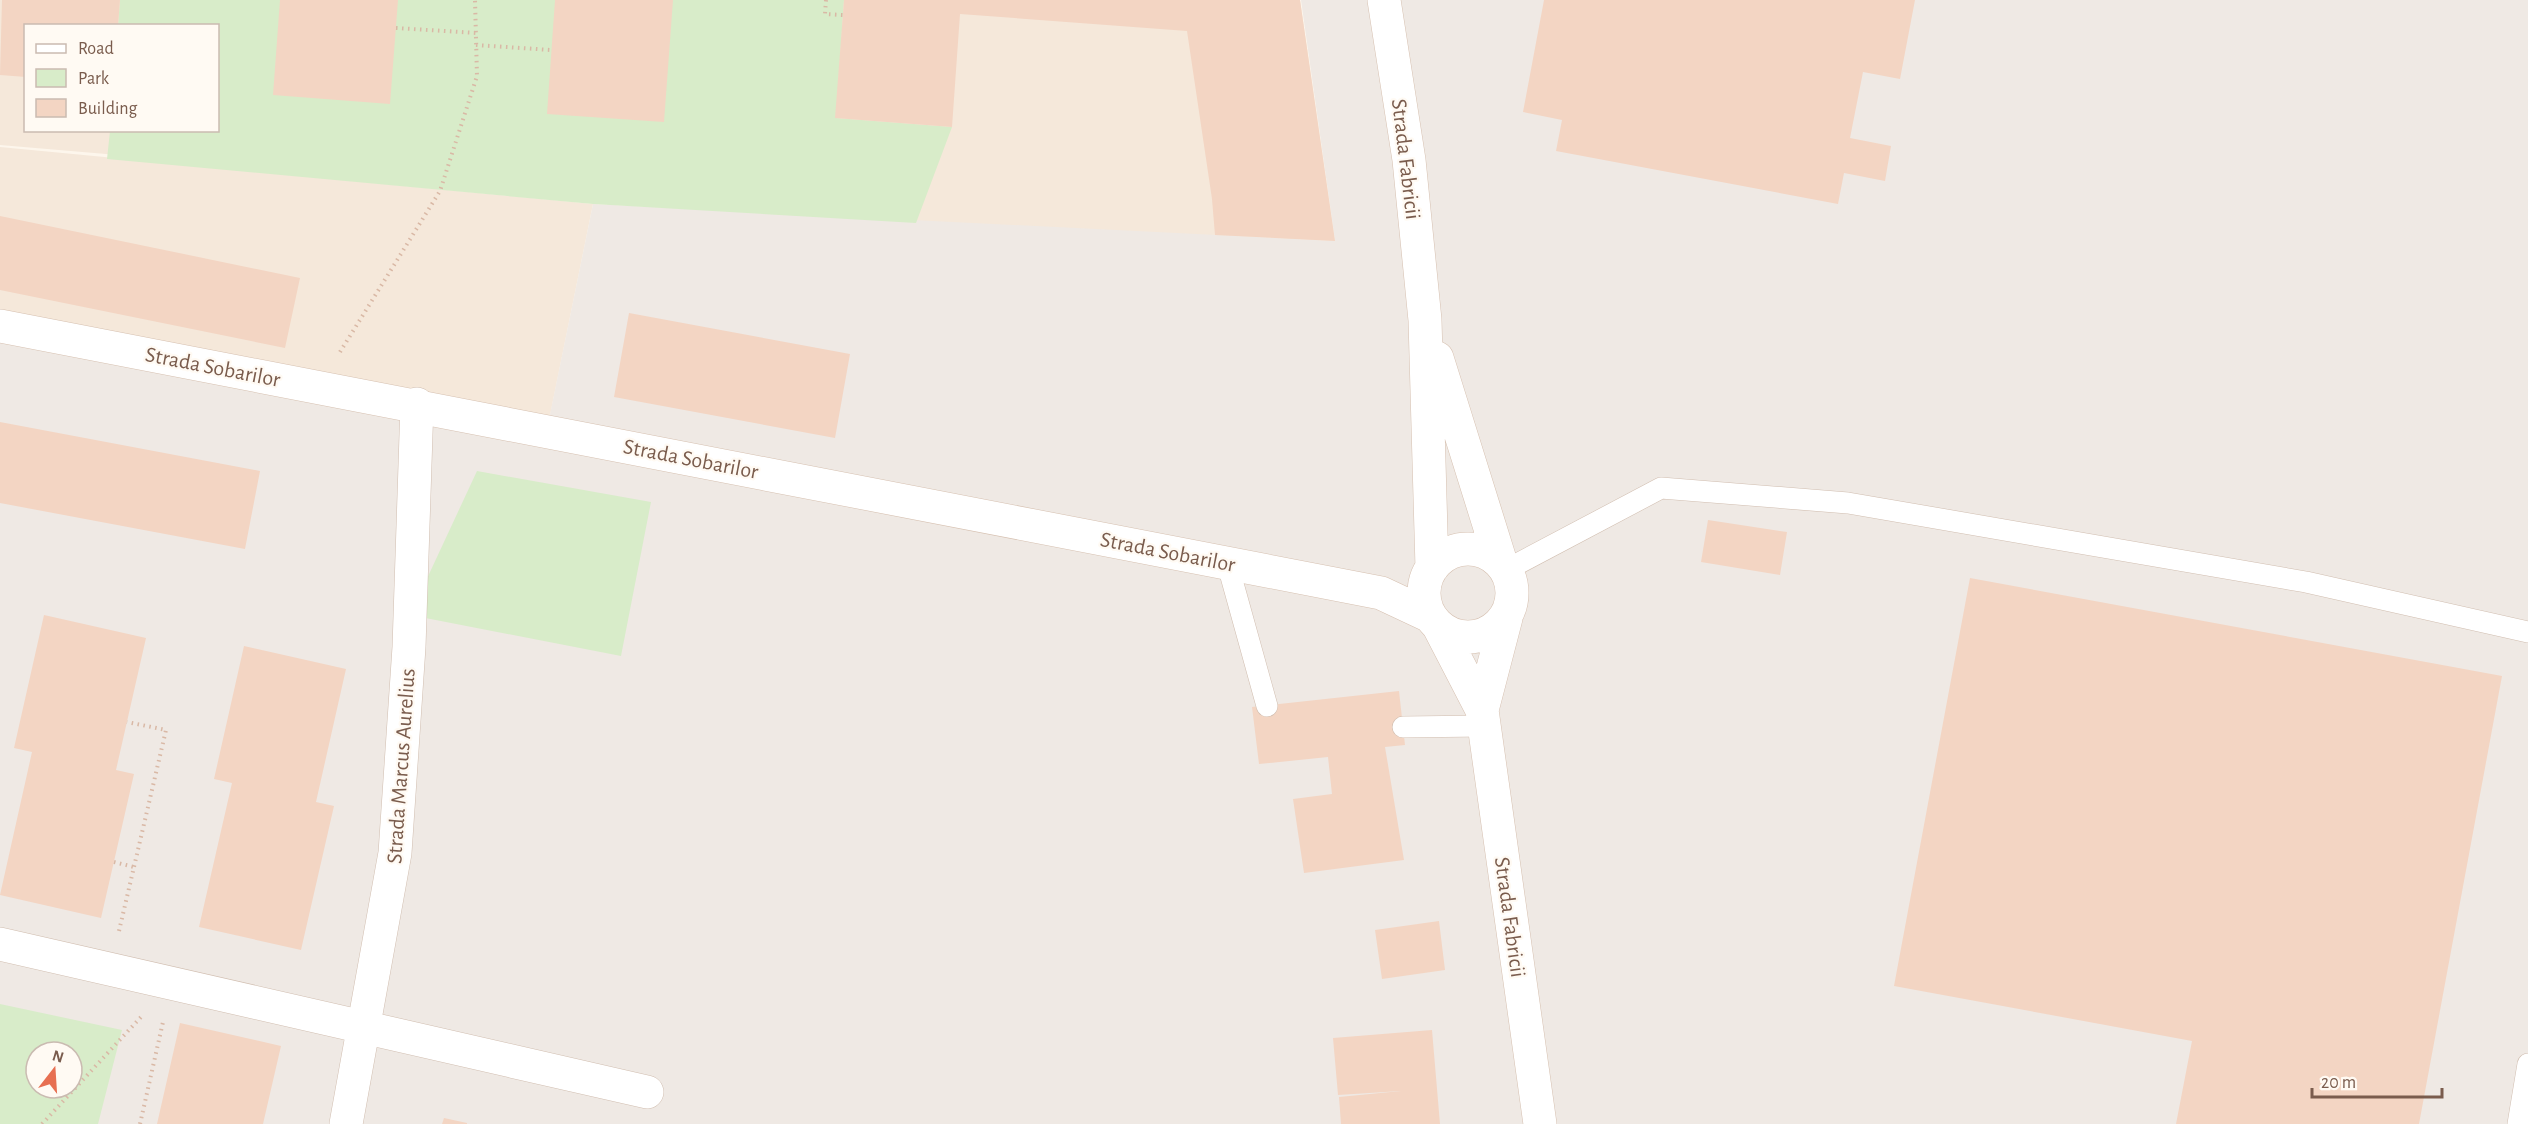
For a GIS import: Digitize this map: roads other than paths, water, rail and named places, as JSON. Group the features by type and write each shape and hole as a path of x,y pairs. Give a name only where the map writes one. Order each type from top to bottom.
{"street":[{"name":"Strada Fabricii","path":"1384,0 1409,160 1425,320 1431,600 1483,718 1540,1124"},
{"name":"Strada Fabricii","path":"1425,320 1504,566"},
{"name":"Strada Sobarilor","path":"0,326 417,404 1381,593 1431,600"},
{"name":"Strada Marcus Aurelius","path":"346,1124 395,853 409,648 417,404"},
{"path":"1473,549 1488,554 1504,566 1513,594 1506,618 1495,629 1482,635 1467,638 1452,635 1431,600 1442,557 1457,550 1473,549"},
{"name":"Strada Fabricii","path":"1483,718 1506,618"},
{"path":"0,944 647,1092"}],"lane":[{"path":"1504,566 1661,488 1848,503 2306,582 2528,632"},
{"path":"1227,562 1267,706"},
{"path":"1403,727 1483,718"},
{"path":"2518,1124 2528,1064"}]}
